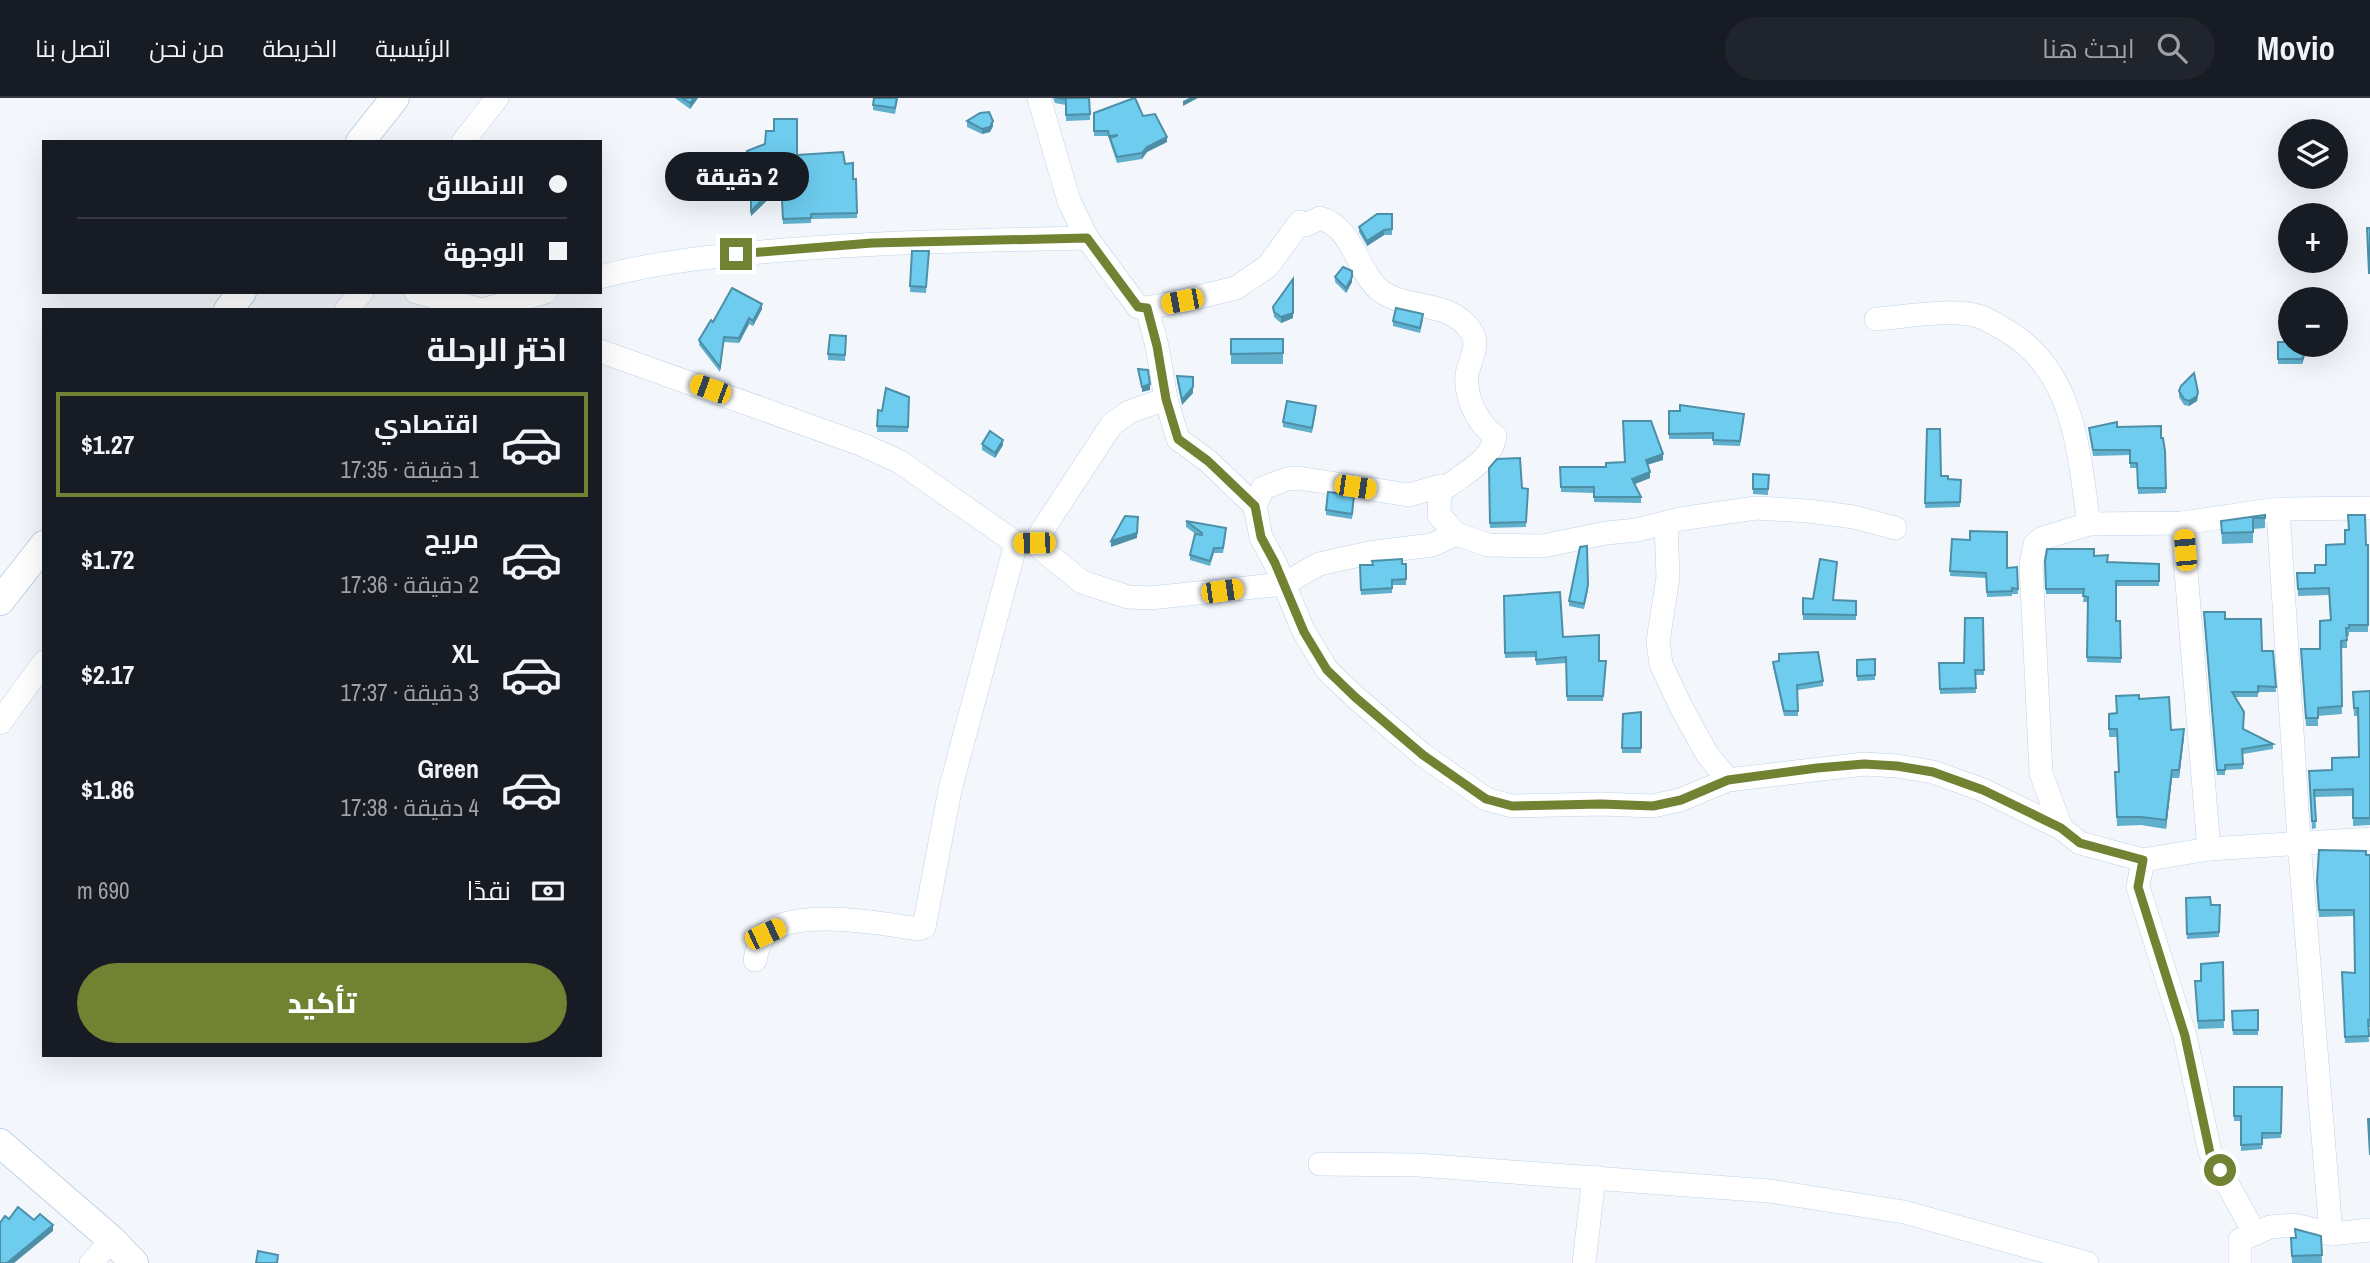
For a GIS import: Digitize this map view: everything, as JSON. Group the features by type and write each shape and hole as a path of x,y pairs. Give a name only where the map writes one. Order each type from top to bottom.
{"street":[{"path":"362,140 395,98"},
{"path":"465,140 497,98"},
{"path":"1039,98 1069,201 1087,238 1138,307 1147,308 1236,288 1268,266 1300,222 1307,225 1320,218 1329,220 1345,236 1380,291 1442,310 1463,322 1474,335 1475,344 1467,376 1469,395 1483,425 1495,436 1493,450 1466,473 1447,487 1440,486 1409,495 1298,478 1264,488 1255,506"},
{"path":"602,276 632,268 736,254 872,243 1087,238"},
{"path":"348,308 360,294"},
{"path":"423,294 475,308"},
{"path":"489,308 539,294"},
{"path":"1147,308 1166,399 1178,439 1208,461 1255,506 1261,537 1304,632 1327,670 1423,755 1486,799 1512,806 1653,806 1681,800 1728,780 1864,764 1933,772 1983,790 2061,828 2080,843 2143,860 2209,849 2370,839"},
{"path":"1877,319 1955,313 1978,316 2021,339 2034,350 2064,398 2072,423 2090,524"},
{"path":"602,352 863,445 900,462 1082,582 1128,597 1150,598 1284,584 1319,564 1369,553 1432,545 1456,534"},
{"path":"755,960 765,934 793,921 856,920 918,929 924,927 950,790 1025,543 1112,424 1129,412 1166,399"},
{"path":"1440,486 1438,515 1456,534 1488,545 1543,547 1606,533 1637,530 1756,508 1854,517 1895,528"},
{"path":"2061,828 2041,774 2031,553 2035,544 2043,538 2090,524 2182,523 2278,509 2370,508"},
{"path":"2278,509 2299,842 2332,1234"},
{"path":"1666,523 1668,578 1658,641 1661,664 1707,754 1728,780"},
{"path":"2182,523 2209,849"},
{"path":"0,601 42,548"},
{"path":"0,723 42,665"},
{"path":"2143,860 2138,887 2185,1036 2210,1153 2255,1234"},
{"path":"0,1143 112,1240 134,1263"},
{"path":"1320,1164 1418,1165 1769,1191 1905,1212 2087,1263"},
{"path":"1584,1263 1594,1177"},
{"path":"2240,1263 2240,1240 2270,1227 2294,1226 2332,1234 2370,1230"},
{"path":"90,1263 112,1240"}],"building":[{"path":"874,98 897,98 895,108 873,105"},
{"path":"1057,98 1089,98 1090,114 1066,115 1066,99"},
{"path":"1135,98 1143,116 1155,114 1167,137 1147,147 1142,153 1117,157 1110,138 1118,135 1109,136 1108,131 1094,131 1094,113"},
{"path":"989,112 993,121 990,127 982,129 967,121 980,113"},
{"path":"774,119 797,119 797,155 843,152 845,164 853,163 857,213 811,214 811,218 783,219 781,181 751,211 751,183 768,183 747,151 765,144 766,131 774,131"},
{"path":"1377,214 1392,214 1392,229 1384,230 1367,241 1359,227"},
{"path":"2367,228 2370,228 2370,273 2369,273"},
{"path":"912,251 929,251 926,287 910,286"},
{"path":"1343,267 1352,271 1346,288 1335,277"},
{"path":"1293,279 1293,313 1281,317 1274,312 1273,307"},
{"path":"732,288 762,304 753,321 749,318 739,338 724,337 720,367 699,340 711,320 713,322"},
{"path":"1396,308 1423,314 1420,328 1393,321"},
{"path":"830,335 846,336 845,355 828,354"},
{"path":"1231,339 1283,339 1283,353 1231,354"},
{"path":"2278,357 2303,357 2302,359"},
{"path":"1138,369 1148,370 1150,384 1142,387"},
{"path":"2194,373 2198,392 2197,396 2189,401 2184,399 2179,391"},
{"path":"1177,376 1193,377 1193,387 1182,400"},
{"path":"886,388 909,397 908,427 877,426 878,410 882,411"},
{"path":"1287,401 1316,406 1312,428 1283,422"},
{"path":"1680,405 1744,414 1740,441 1713,440 1713,433 1669,434 1669,411 1680,411"},
{"path":"1623,421 1651,421 1663,454 1646,460 1650,472 1632,479 1641,497 1594,497 1594,487 1561,487 1560,467 1606,467 1606,463 1625,462"},
{"path":"2117,422 2117,427 2161,426 2166,488 2138,488 2137,463 2130,463 2130,450 2093,450 2089,428"},
{"path":"1927,429 1940,429 1941,476 1961,480 1960,502 1925,503"},
{"path":"990,431 1003,440 995,453 982,444"},
{"path":"1520,458 1522,488 1528,489 1526,522 1490,523 1489,468 1497,459"},
{"path":"1753,474 1769,475 1768,489 1753,489"},
{"path":"1328,492 1354,495 1352,514 1326,510"},
{"path":"2265,515 2265,518 2253,518 2253,532 2222,533 2221,521"},
{"path":"2348,515 2365,515 2368,545 2368,625 2349,625 2349,628 2346,628 2347,640 2341,641 2342,706 2318,708 2318,718 2306,718 2301,649 2320,649 2320,621 2331,620 2329,588 2298,589 2297,573 2315,573 2315,565 2326,565 2326,545 2345,544 2345,530 2349,530"},
{"path":"1125,516 1138,517 1137,533 1111,541"},
{"path":"1186,521 1226,528 1223,548 1214,548 1210,561 1190,555 1195,534 1202,533"},
{"path":"1970,531 2007,532 2007,568 2017,567 2018,589 1987,592 1986,573 1950,571 1952,539 1970,540"},
{"path":"1587,546 1588,585 1584,604 1569,601 1580,547"},
{"path":"2047,549 2094,549 2094,556 2108,555 2107,562 2159,564 2159,581 2116,581 2116,621 2120,621 2121,658 2087,657 2088,597 2083,596 2084,589 2046,589"},
{"path":"1402,559 1402,564 1406,564 1406,579 1392,580 1392,588 1361,590 1360,565 1373,565 1372,561"},
{"path":"1820,559 1837,562 1833,600 1856,601 1856,615 1803,614 1803,598 1813,599"},
{"path":"1560,592 1563,637 1599,635 1599,661 1606,661 1603,696 1567,696 1566,657 1536,660 1536,652 1505,653 1504,596"},
{"path":"2204,612 2225,612 2225,619 2261,619 2262,651 2273,651 2276,687 2258,686 2258,692 2232,692 2244,712 2243,729 2273,744 2242,749 2243,764 2225,765 2225,770 2217,770"},
{"path":"1965,618 1983,618 1984,670 1975,670 1976,688 1940,689 1939,663 1964,663"},
{"path":"1818,652 1823,681 1797,685 1798,711 1784,711 1773,662 1779,661 1779,654"},
{"path":"1875,659 1875,675 1857,676 1857,660"},
{"path":"2370,691 2370,818 2353,818 2353,789 2314,790 2316,821 2312,821 2309,771 2332,770 2332,758 2359,757 2358,708 2354,708 2353,692"},
{"path":"2139,695 2139,699 2169,697 2171,730 2184,729 2179,770 2172,770 2166,820 2117,817 2117,729 2109,729 2109,714 2117,713 2116,696"},
{"path":"1641,712 1641,748 1622,748 1623,714"},
{"path":"2319,850 2366,851 2366,855 2370,855 2369,1036 2345,1037 2342,972 2355,973 2354,910 2319,910"},
{"path":"2210,897 2211,905 2220,905 2219,932 2187,934 2186,898"},
{"path":"2223,962 2224,1020 2198,1021 2195,981 2201,981 2201,964"},
{"path":"2258,1010 2258,1030 2233,1030 2232,1011"},
{"path":"2234,1087 2282,1087 2281,1133 2262,1133 2262,1144 2241,1145 2241,1116 2234,1116"},
{"path":"2368,1119 2370,1119 2370,1155"},
{"path":"18,1207 34,1220 40,1214 53,1225 7,1263 0,1263 0,1223 5,1216 9,1219"},
{"path":"2295,1229 2321,1236 2322,1255 2292,1256 2291,1238 2296,1238"},
{"path":"258,1251 278,1255 277,1263 256,1263"}],"route":[{"path":"736,254 872,243 1087,238 1138,307 1147,308 1166,399 1178,439 1208,461 1255,506 1261,537 1304,632 1327,670 1423,755 1486,799 1512,806 1653,806 1681,800 1728,780 1864,764 1897,766 1933,772 1983,790 2061,828 2080,843 2143,860 2138,887 2185,1036 2210,1153 2220,1170"}]}
